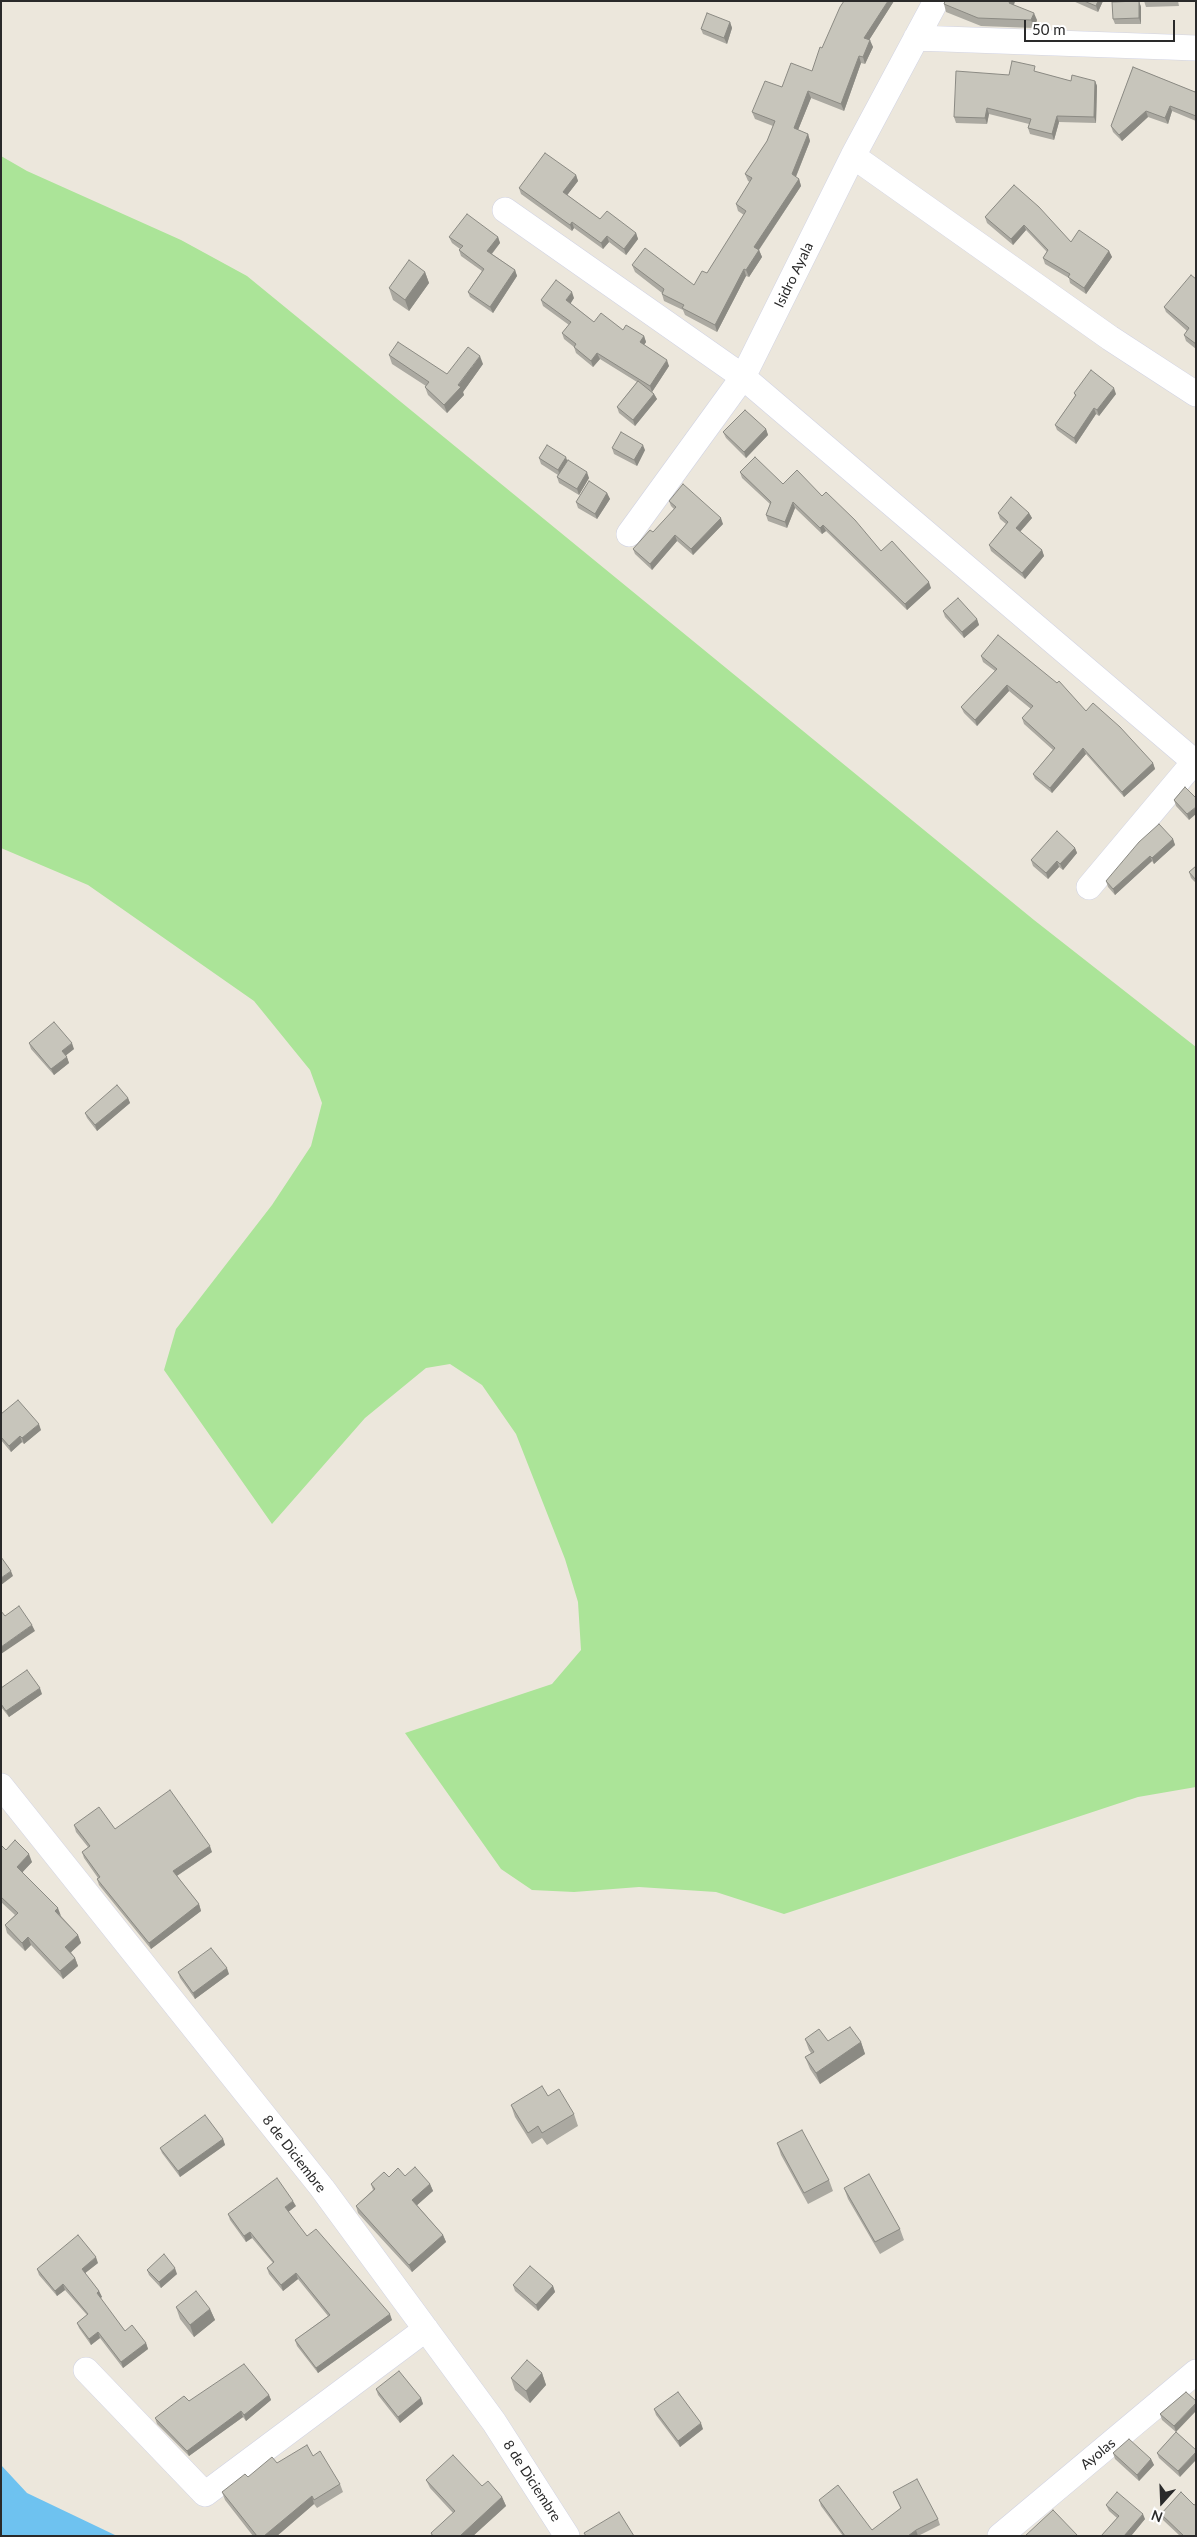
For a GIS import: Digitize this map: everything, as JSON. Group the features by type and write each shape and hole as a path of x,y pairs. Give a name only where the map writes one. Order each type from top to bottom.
{"street":[{"name":"Isidro Ayala","path":"630,534 743,377 853,156 936,1"},
{"path":"916,38 1196,48"},
{"path":"853,156 1110,338 1196,394"},
{"path":"505,210 743,377 1195,762 1089,887"},
{"name":"8 de Diciembre","path":"1,1786 322,2188 494,2422 567,2536"},
{"path":"86,2370 205,2494 426,2329"},
{"name":"Ayolas","path":"1000,2536 1196,2372"}],"green space":[{"path":"1,156 27,171 181,240 247,276 1034,920 1196,1047 1196,1787 1138,1797 784,1914 716,1892 639,1887 574,1892 532,1890 501,1869 405,1733 552,1684 581,1650 578,1602 565,1559 516,1434 482,1385 450,1364 426,1368 365,1418 272,1524 164,1370 176,1329 272,1205 311,1146 322,1103 310,1070 254,1001 88,885 1,848"}],"water":[{"path":"1,2465 27,2493 117,2536 1,2536"}],"building":[{"path":"844,1 888,1 864,38 870,40 863,57 859,56 841,104 808,91 794,128 808,134 792,174 799,179 754,247 759,250 746,270 744,269 715,325 682,308 684,305 662,294 664,289 632,265 645,248 694,285 702,271 707,273 746,211 736,204 752,178 745,174 767,141 775,121 752,112 765,81 782,87 791,63 812,71 820,47 822,48"},
{"path":"945,1 1010,1 1009,3 1034,13 1031,20 978,18 944,4"},
{"path":"1084,1 1098,1 1096,6"},
{"path":"1139,1 1139,18 1113,19 1112,2"},
{"path":"707,13 730,22 724,38 701,29"},
{"path":"1012,61 1035,66 1034,71 1071,81 1072,75 1095,81 1094,117 1057,116 1052,134 1028,128 1031,119 987,108 985,118 954,117 956,71 1009,75"},
{"path":"1133,67 1195,92 1196,89 1196,116 1170,106 1165,118 1146,111 1119,135 1111,126"},
{"path":"545,153 576,175 563,192 600,219 607,211 636,233 624,249 607,236 601,243 572,222 570,225 519,188"},
{"path":"1014,185 1039,207 1071,242 1079,230 1109,251 1084,288 1068,277 1070,274 1043,258 1048,250 1024,225 1011,239 985,217"},
{"path":"467,214 498,237 487,251 515,270 490,307 468,292 484,269 459,250 463,246 449,237"},
{"path":"409,260 425,272 405,300 389,288"},
{"path":"1191,275 1196,279 1196,344 1184,335 1189,328 1164,307"},
{"path":"556,280 572,292 566,300 594,322 601,313 623,330 626,325 644,336 640,342 667,360 650,386 597,353 591,361 574,347 576,344 562,333 571,322 541,300"},
{"path":"398,342 447,374 468,347 480,356 458,385 461,387 444,405 425,387 429,382 389,355"},
{"path":"1091,370 1114,388 1097,410 1094,408 1074,438 1055,425 1076,395 1074,393"},
{"path":"638,381 654,394 633,420 617,407"},
{"path":"745,410 766,429 744,452 723,432"},
{"path":"621,432 643,445 634,460 612,448"},
{"path":"547,445 566,457 558,470 539,458"},
{"path":"755,457 783,484 797,470 822,496 826,492 855,520 881,551 892,541 929,582 905,604 823,525 820,528 793,502 785,522 766,515 771,502 740,472"},
{"path":"568,460 587,472 577,489 557,477"},
{"path":"589,481 607,493 595,514 576,502"},
{"path":"683,484 721,518 691,549 675,535 650,564 633,549 650,530 653,532 676,507 669,501"},
{"path":"1011,497 1029,513 1016,528 1042,550 1022,573 989,545 1008,522 998,513"},
{"path":"958,598 977,619 962,632 943,611"},
{"path":"998,635 1057,683 1059,681 1086,711 1093,703 1120,727 1153,763 1122,792 1083,748 1050,788 1033,774 1055,748 1022,718 1033,706 1007,685 975,720 961,707 997,669 981,656"},
{"path":"1185,787 1196,798 1196,807 1187,814 1174,800"},
{"path":"1159,824 1173,839 1152,858 1150,856 1113,889 1106,881 1139,842"},
{"path":"1057,831 1075,848 1060,864 1057,861 1046,873 1031,860"},
{"path":"1196,866 1196,880 1189,872"},
{"path":"54,1022 72,1043 62,1051 67,1057 51,1069 29,1043"},
{"path":"117,1085 128,1098 95,1125 85,1113"},
{"path":"18,1400 39,1424 22,1438 20,1436 9,1446 1,1437 1,1414"},
{"path":"1,1557 11,1571 1,1578"},
{"path":"19,1606 32,1625 1,1647 1,1611 5,1616"},
{"path":"27,1670 40,1688 6,1711 1,1704 1,1688"},
{"path":"170,1790 210,1846 173,1871 199,1904 149,1943 97,1879 100,1877 82,1852 90,1846 74,1825 99,1807 115,1829"},
{"path":"15,1840 29,1854 17,1867 58,1908 55,1911 78,1935 65,1947 75,1958 60,1971 28,1937 22,1943 5,1925 18,1913 1,1897 1,1845 6,1850"},
{"path":"211,1948 227,1968 193,1993 178,1972"},
{"path":"850,2027 861,2042 816,2073 805,2057 814,2052 805,2039 819,2029 828,2041"},
{"path":"542,2086 548,2096 559,2089 574,2114 542,2133 538,2126 528,2133 511,2105"},
{"path":"205,2115 223,2139 178,2171 160,2148"},
{"path":"802,2130 829,2180 804,2193 777,2143"},
{"path":"415,2167 430,2184 412,2200 443,2235 409,2265 356,2206 375,2189 371,2184 384,2172 389,2177 398,2168 405,2176"},
{"path":"869,2174 900,2229 875,2242 844,2188"},
{"path":"277,2178 293,2201 285,2207 307,2236 316,2229 390,2314 316,2368 295,2340 330,2315 296,2273 281,2285 267,2268 274,2262 250,2232 244,2236 228,2214"},
{"path":"78,2235 96,2257 82,2269 99,2291 97,2293 125,2331 132,2325 146,2343 121,2362 98,2332 89,2339 77,2323 88,2314 63,2284 55,2291 37,2269"},
{"path":"164,2254 175,2268 159,2282 147,2270"},
{"path":"530,2266 553,2286 536,2305 513,2285"},
{"path":"196,2291 210,2309 190,2325 176,2307"},
{"path":"527,2360 542,2373 526,2391 511,2378"},
{"path":"244,2364 269,2395 244,2415 241,2411 187,2451 155,2418 184,2396 189,2401"},
{"path":"399,2371 421,2398 398,2417 376,2389"},
{"path":"678,2392 701,2423 678,2441 654,2409"},
{"path":"1186,2392 1196,2403 1174,2426 1160,2414"},
{"path":"1176,2432 1196,2450 1178,2471 1157,2453"},
{"path":"1129,2439 1151,2459 1137,2475 1113,2453"},
{"path":"307,2445 313,2456 320,2451 340,2484 314,2500 312,2496 264,2536 257,2536 222,2492 245,2474 248,2477 272,2457 277,2463"},
{"path":"453,2455 482,2486 488,2481 502,2497 460,2536 433,2536 431,2533 455,2511 426,2480"},
{"path":"917,2479 938,2519 908,2536 845,2536 819,2500 838,2485 872,2530 901,2508 893,2492"},
{"path":"1117,2492 1143,2514 1124,2536 1101,2536 1119,2516 1106,2505"},
{"path":"1181,2492 1194,2505 1196,2504 1196,2536 1184,2536 1161,2514"},
{"path":"1053,2510 1078,2536 1025,2536"},
{"path":"619,2512 634,2536 586,2536 584,2533"}]}
